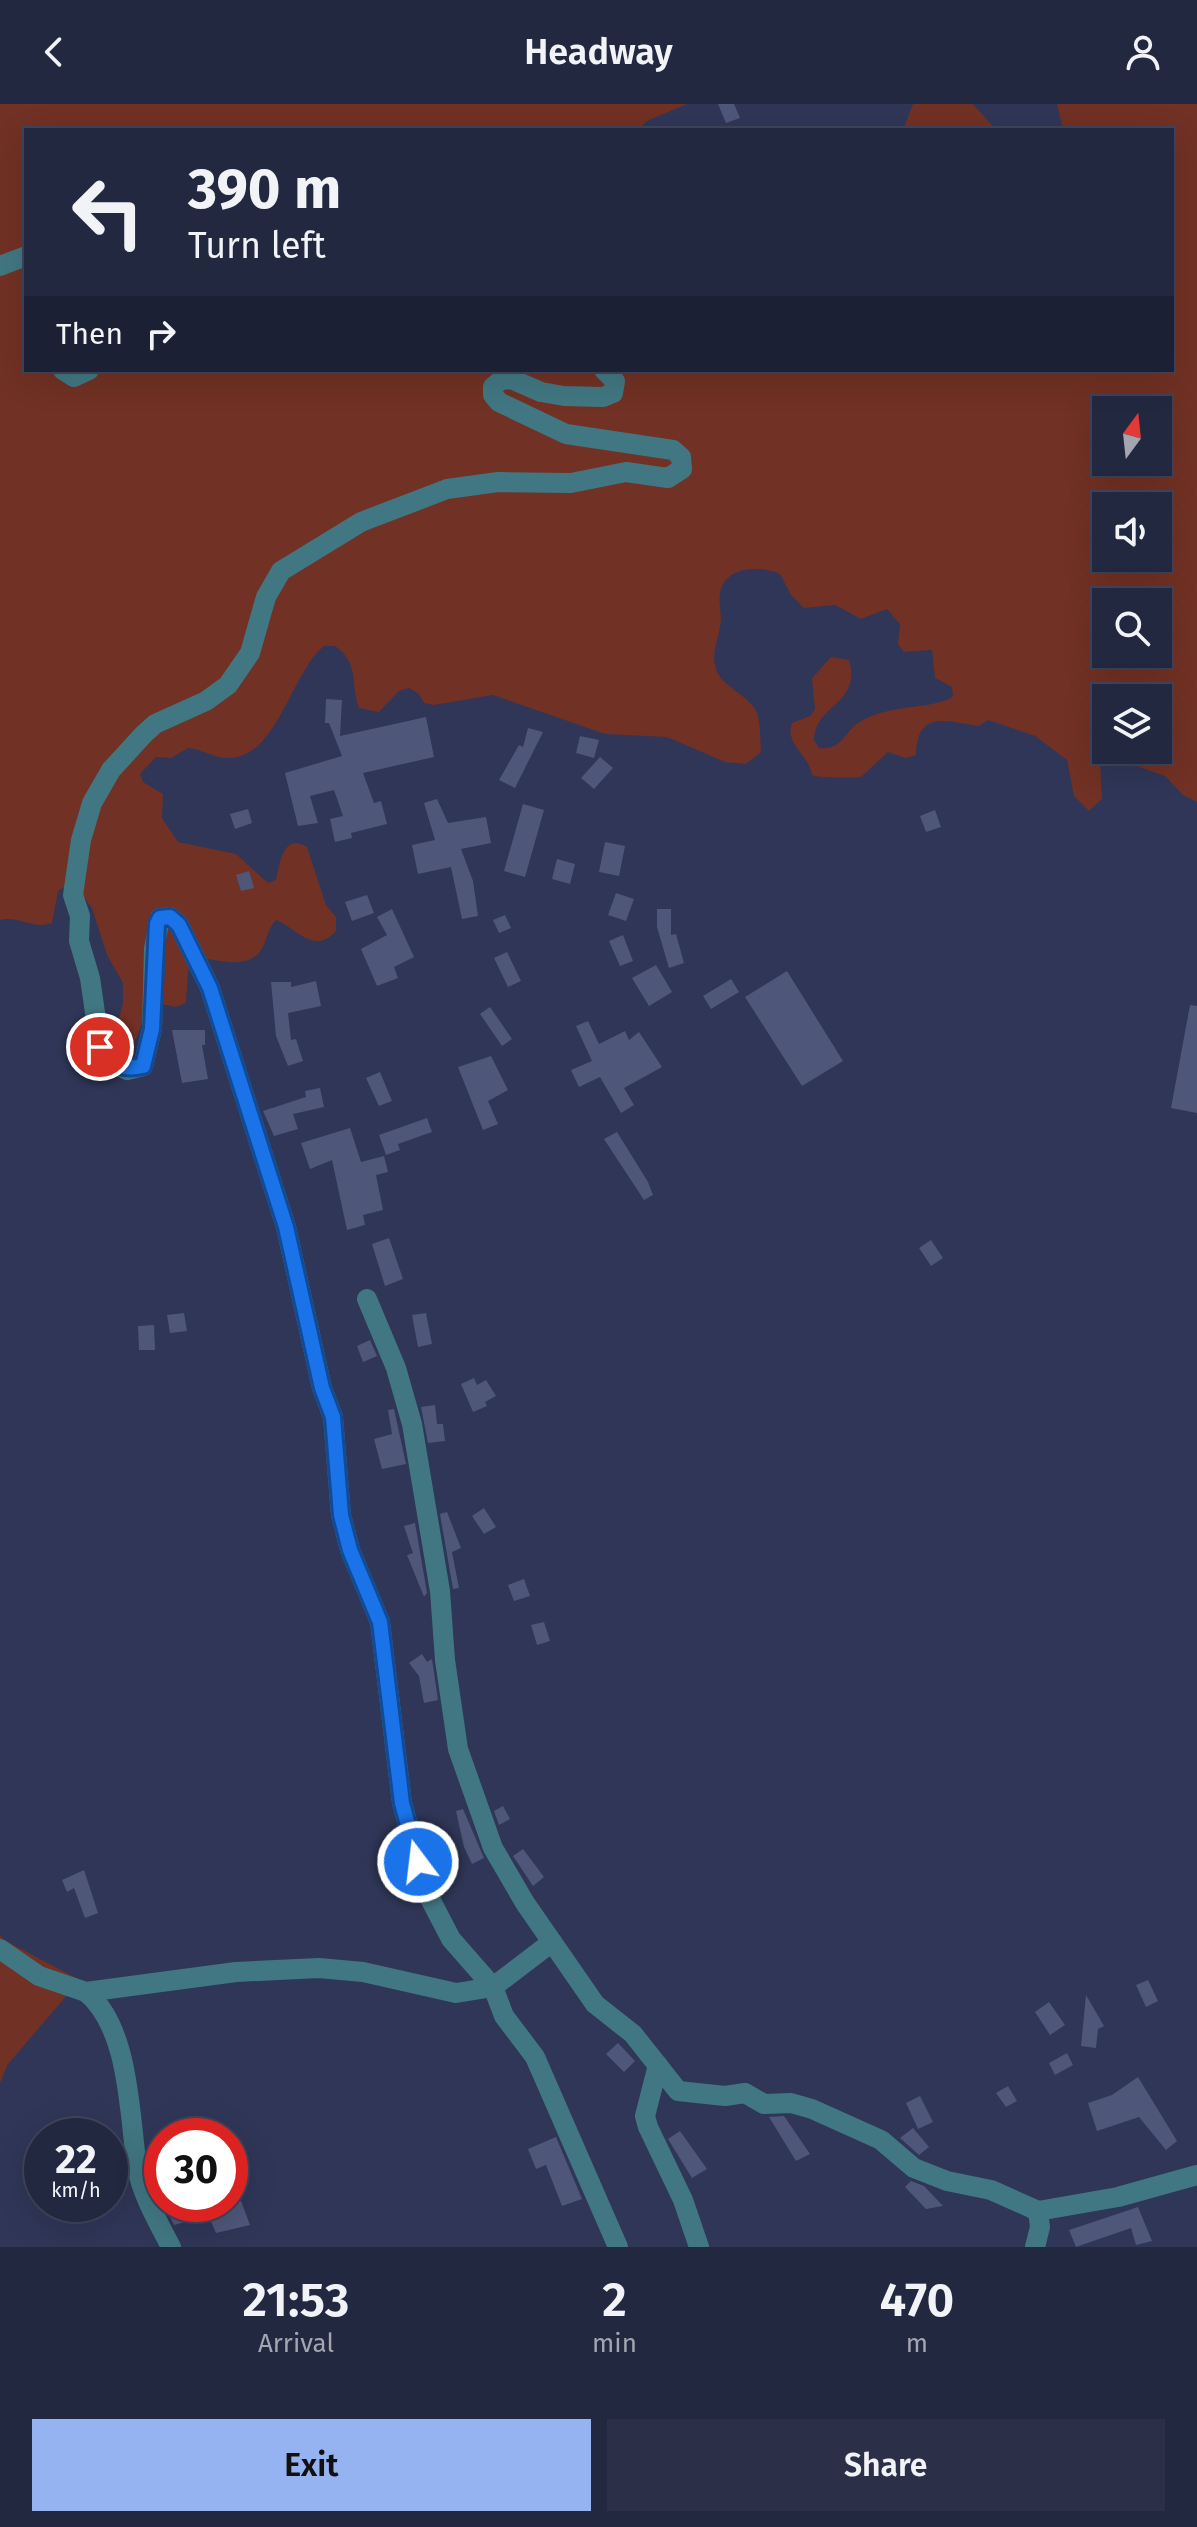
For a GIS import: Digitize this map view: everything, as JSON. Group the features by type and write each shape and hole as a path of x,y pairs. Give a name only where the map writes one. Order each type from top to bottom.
{"street":[{"path":"0,266 24,257"},
{"path":"66,372 74,377 85,372"},
{"path":"605,372 615,386 613,393 603,397 541,392 511,379 501,380 493,387 493,395 499,402 566,434 673,450 681,457 682,469 676,475 668,478 626,472 571,483 471,485 447,489 361,522 281,571 266,597 250,653 228,685 206,701 155,724 111,770 92,803 81,840 73,895 80,916 79,941 90,978 100,1047 114,1064 127,1070 143,1066 152,1029 154,949 160,918 170,917 179,925 210,988 286,1227 322,1388 333,1417 341,1515 350,1550 380,1622 402,1803 426,1891 451,1939 493,1987 504,2016 535,2057 618,2247"},
{"path":"367,1299 396,1368 412,1424 440,1591 445,1660 458,1749 493,1848 595,2004 633,2034 678,2091 725,2096 745,2093 764,2104 791,2103 812,2109 881,2140 914,2168 947,2181 991,2190 1038,2211 1118,2197 1197,2175"},
{"path":"86,1992 236,1972 319,1968 363,1972 456,1993 493,1987 552,1942"},
{"path":"0,1949 39,1976 86,1992 100,2003 109,2019 126,2083 143,2190 171,2247"},
{"path":"658,2065 645,2116 683,2200 699,2247"},
{"path":"1035,2247 1040,2227 1038,2211"}],"shaded area":[{"path":"0,104 687,104 647,121 640,128 24,128 24,372 1174,372 1174,128 1063,128 1057,104 1197,104 1197,802 1183,795 1165,776 1131,764 1172,764 1172,684 1092,684 1092,764 1100,764 1102,799 1089,811 1074,796 1067,760 1035,736 988,720 979,726 946,721 928,724 918,740 916,755 906,758 888,752 861,777 812,775 790,731 792,723 810,716 815,709 812,678 831,657 849,660 851,675 844,695 816,728 814,740 819,748 837,744 858,723 883,712 945,700 953,696 952,687 935,678 932,650 904,652 898,644 900,624 887,609 861,619 835,605 804,608 791,595 780,574 755,569 731,575 721,589 721,621 714,657 719,675 751,703 757,713 761,752 746,764 725,762 667,737 605,734 493,695 434,705 424,703 419,694 409,688 399,691 379,712 359,708 348,659 335,646 324,646 313,658 272,728 247,754 224,758 188,748 171,758 156,757 140,774 143,782 163,794 162,818 178,842 236,854 268,883 276,880 281,858 288,847 299,844 307,847 326,905 336,917 336,931 328,938 313,941 276,920 261,950 251,959 243,962 189,960 186,1003 176,1007 156,1003 144,1019 135,1041 122,1041 117,1027 123,1003 123,983 107,955 92,908 80,892 66,886 58,891 52,923 39,925 13,919 0,920"},
{"path":"913,104 973,104 994,128 904,128"},
{"path":"0,1935 80,1980 8,2064 0,2083"}],"building":[{"path":"718,104 734,104 740,118 726,123"},
{"path":"326,699 342,700 340,736 426,717 434,757 363,773 374,803 381,801 387,824 351,833 352,838 335,842 330,819 343,816 334,790 310,796 318,823 298,826 285,773 342,756 329,723 325,723"},
{"path":"528,728 543,732 515,788 499,780 519,745 523,747"},
{"path":"580,736 599,740 594,758 576,753"},
{"path":"600,757 613,768 594,789 581,778"},
{"path":"437,799 448,823 486,817 491,843 461,849 473,881 478,916 462,919 451,867 418,874 412,845 435,840 424,803"},
{"path":"523,804 544,810 525,877 504,871"},
{"path":"248,809 252,823 235,829 230,814"},
{"path":"935,810 941,827 926,832 920,816"},
{"path":"605,842 625,846 619,876 599,872"},
{"path":"557,859 575,864 570,884 552,879"},
{"path":"249,871 254,888 241,891 236,875"},
{"path":"616,893 634,899 626,921 608,915"},
{"path":"367,895 374,913 352,921 345,902"},
{"path":"392,909 414,957 394,967 398,978 377,986 361,949 387,935 377,917"},
{"path":"657,909 671,909 671,935 676,934 684,963 669,968 657,927"},
{"path":"505,915 511,928 499,933 493,920"},
{"path":"623,935 633,961 620,966 609,941"},
{"path":"507,952 521,981 508,987 494,958"},
{"path":"656,965 672,992 649,1006 632,978"},
{"path":"787,971 843,1061 802,1086 745,997"},
{"path":"731,979 739,992 711,1009 703,996"},
{"path":"316,981 321,1006 288,1013 291,1040 296,1039 303,1061 288,1066 276,1036 271,982 291,982 291,987"},
{"path":"1190,1005 1197,1006 1197,1113 1171,1108"},
{"path":"490,1007 512,1039 502,1046 480,1014"},
{"path":"588,1021 599,1044 625,1031 629,1040 639,1032 662,1067 624,1088 634,1105 621,1113 600,1077 579,1087 571,1070 592,1061 576,1026"},
{"path":"172,1030 205,1030 205,1045 202,1045 208,1079 182,1083"},
{"path":"491,1056 508,1090 488,1101 498,1124 483,1130 458,1067"},
{"path":"380,1072 392,1101 379,1106 366,1078"},
{"path":"320,1088 324,1107 293,1114 298,1129 274,1136 263,1111 306,1097 305,1091"},
{"path":"427,1118 432,1132 398,1144 400,1150 386,1155 379,1135"},
{"path":"350,1128 361,1162 384,1156 388,1172 376,1175 383,1210 363,1215 365,1225 347,1230 332,1160 310,1169 301,1143"},
{"path":"617,1132 648,1182 653,1195 644,1200 604,1139"},
{"path":"389,1238 403,1279 385,1286 372,1244"},
{"path":"931,1240 943,1258 931,1266 919,1248"},
{"path":"184,1313 187,1331 170,1333 167,1315"},
{"path":"426,1313 432,1344 418,1347 412,1315"},
{"path":"154,1325 155,1350 139,1350 138,1326"},
{"path":"370,1340 377,1356 363,1362 357,1346"},
{"path":"474,1378 477,1385 486,1380 496,1396 485,1402 487,1406 473,1412 461,1384"},
{"path":"435,1405 437,1424 443,1424 445,1441 428,1443 421,1407"},
{"path":"394,1409 406,1464 382,1469 374,1439 392,1434 388,1410"},
{"path":"484,1508 496,1527 484,1534 472,1516"},
{"path":"447,1512 461,1548 452,1552 459,1588 453,1589 440,1514"},
{"path":"415,1523 427,1593 424,1597 407,1555 413,1553 404,1526"},
{"path":"524,1579 530,1596 514,1601 508,1585"},
{"path":"544,1622 550,1641 537,1645 531,1625"},
{"path":"422,1654 427,1662 432,1659 438,1700 424,1703 419,1676 409,1663"},
{"path":"503,1806 510,1819 499,1825 494,1811"},
{"path":"463,1809 484,1858 472,1864 464,1847 456,1811"},
{"path":"434,1837 441,1854 431,1859 426,1840"},
{"path":"523,1849 544,1877 533,1886 513,1856"},
{"path":"84,1870 98,1913 85,1918 74,1888 67,1892 62,1880"},
{"path":"1148,1980 1158,2001 1146,2007 1136,1985"},
{"path":"1086,1995 1104,2026 1098,2029 1096,2048 1081,2046"},
{"path":"1049,2002 1065,2025 1050,2035 1035,2012"},
{"path":"618,2043 635,2061 624,2072 606,2054"},
{"path":"1067,2053 1073,2065 1055,2075 1049,2063"},
{"path":"1138,2077 1177,2141 1166,2150 1139,2117 1097,2131 1088,2103 1112,2095"},
{"path":"1008,2086 1017,2101 1006,2107 996,2093"},
{"path":"920,2096 933,2122 918,2129 906,2103"},
{"path":"784,2116 810,2154 796,2161 769,2117"},
{"path":"913,2128 929,2147 919,2155 900,2138"},
{"path":"680,2131 707,2169 692,2178 668,2139"},
{"path":"556,2137 582,2199 562,2206 546,2165 536,2169 528,2149"},
{"path":"911,2181 924,2186 943,2206 926,2209 905,2187"},
{"path":"1138,2207 1152,2241 1136,2245 1131,2228 1076,2247 1069,2230"},
{"path":"248,2220 250,2225 216,2233 211,2222"}],"route":[{"path":"100,1047 114,1064 127,1070 143,1066 152,1029 157,924 160,918 170,917 179,925 210,988 286,1227 322,1388 333,1417 341,1515 350,1550 380,1622 384,1678 402,1803 418,1862"}]}
